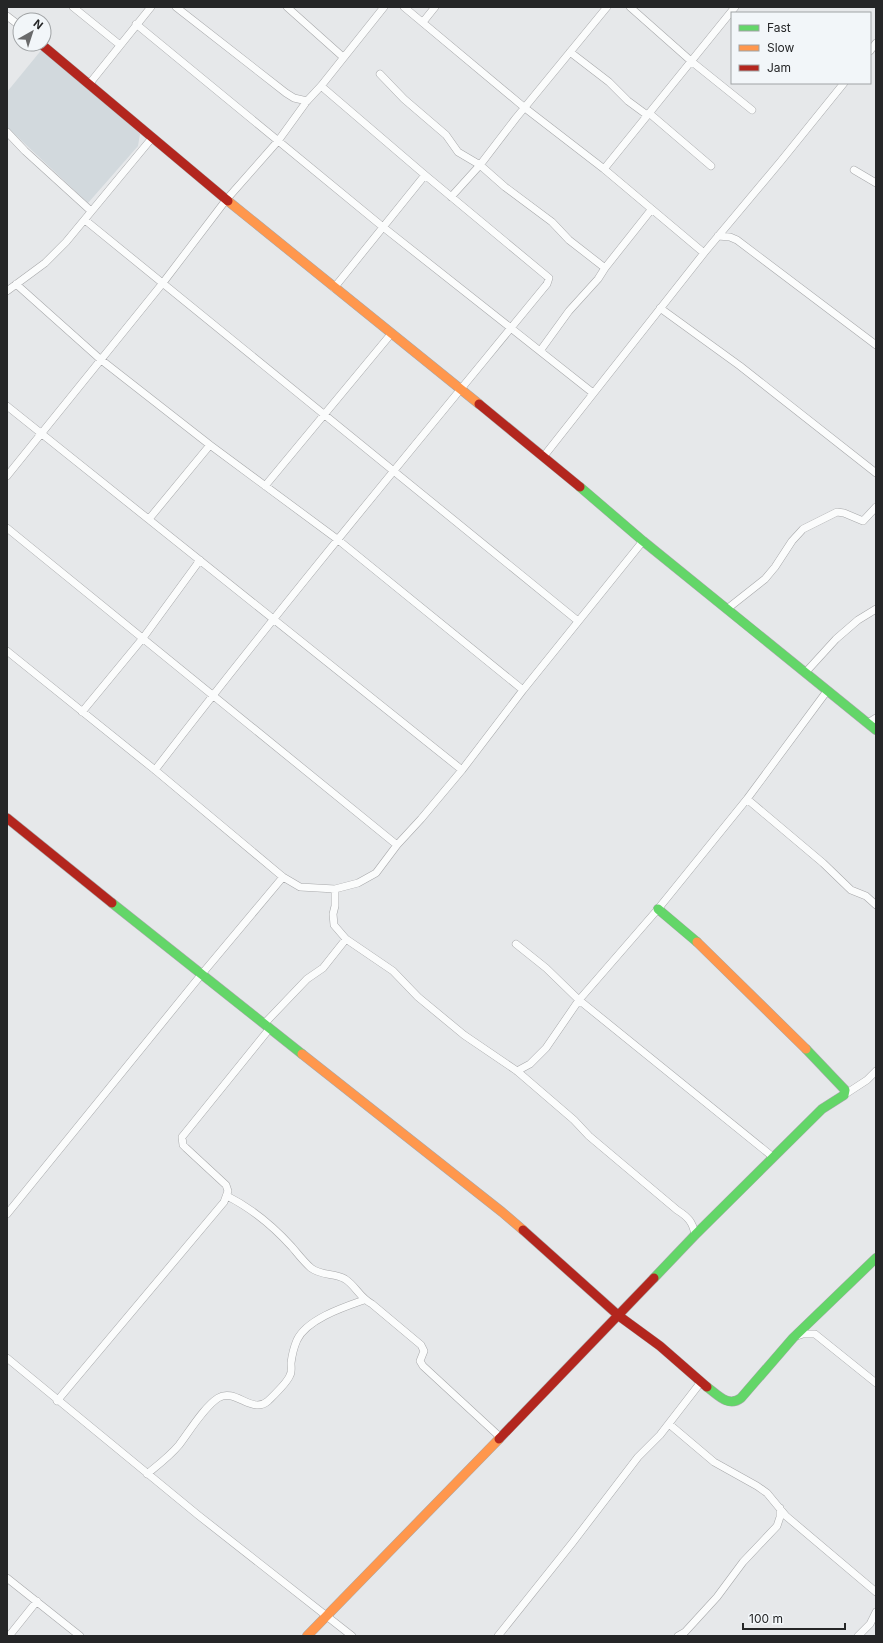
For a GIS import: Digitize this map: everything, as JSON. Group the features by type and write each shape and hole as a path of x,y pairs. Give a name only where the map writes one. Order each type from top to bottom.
{"street":[{"path":"73,7 120,45"},
{"path":"90,83 151,7"},
{"path":"176,7 286,93 294,98 307,101"},
{"path":"287,7 343,57"},
{"path":"7,476 162,284 226,200 278,140 307,101 321,86 384,7"},
{"path":"404,7 525,108 604,169 704,253"},
{"path":"422,22 435,7"},
{"path":"451,197 480,165 607,7"},
{"path":"630,7 691,61 752,110"},
{"path":"604,169 733,9"},
{"path":"136,24 383,227 593,393"},
{"path":"52,52 226,200 460,390 544,456 643,541 827,691 872,721 876,730"},
{"path":"570,52 610,82 628,101 648,114 711,166"},
{"path":"380,74 404,99 446,135 458,152 480,165 505,187 552,222 569,240 605,268"},
{"path":"544,456 704,253 843,84"},
{"path":"155,770 337,539 547,284 549,278 321,86"},
{"path":"7,132 30,156 91,212"},
{"path":"7,291 45,263 85,220 152,138"},
{"path":"854,170 876,183"},
{"path":"334,288 425,175"},
{"path":"540,351 569,311 598,278 651,210"},
{"path":"85,220 578,621"},
{"path":"718,236 730,237 737,240 876,346"},
{"path":"16,284 100,359 210,445 337,539 523,690"},
{"path":"660,308 740,366 876,473"},
{"path":"265,486 391,334"},
{"path":"7,406 462,770"},
{"path":"149,519 210,445"},
{"path":"727,609 765,578 775,567 792,541 803,530 837,512 844,513 863,521 876,507"},
{"path":"7,528 397,845"},
{"path":"7,651 155,770 283,877 300,887 335,889 358,884 376,873 397,845 462,770 523,690 643,541"},
{"path":"82,712 142,638 200,560"},
{"path":"805,673 836,638 858,620 876,610"},
{"path":"517,1071 530,1064 542,1052 579,1000 658,909 747,799 827,691"},
{"path":"747,799 823,863 851,890 866,896 876,905"},
{"path":"7,818 201,974 502,1212 619,1316 660,1346 701,1382 726,1400 731,1402 737,1401 769,1367 793,1338 876,1258"},
{"path":"7,1214 201,974 283,877"},
{"path":"335,889 335,906 333,914 334,925 346,939 393,971 418,997 464,1035 517,1071 574,1120 589,1136 688,1218 694,1225 695,1235"},
{"path":"658,909 691,936 727,973 820,1062 845,1090 844,1095"},
{"path":"57,1401 224,1202 228,1191 226,1185 183,1145 182,1137 267,1026 307,979 323,968 346,939"},
{"path":"516,944 546,968 579,1000 773,1157"},
{"path":"307,1636 619,1316 695,1235 773,1157 803,1130 822,1109 867,1080 876,1071"},
{"path":"227,1196 241,1203 262,1217 310,1267 319,1273 339,1276 346,1280 364,1300 372,1304 422,1346 424,1351 420,1361 422,1366 500,1437"},
{"path":"147,1474 178,1446 206,1410 218,1398 227,1394 245,1400 254,1406 261,1405 268,1401 290,1376 294,1349 298,1338 304,1330 312,1323 332,1313 364,1300"},
{"path":"793,1338 803,1334 815,1334 876,1384"},
{"path":"7,1358 57,1401 147,1474 352,1636"},
{"path":"498,1636 638,1457 669,1424 701,1382"},
{"path":"669,1424 714,1462 767,1493 786,1516 876,1592"},
{"path":"678,1636 685,1632 717,1597 743,1562 778,1526 780,1508"},
{"path":"7,1578 80,1636"},
{"path":"9,1636 37,1601"},
{"path":"858,1636 870,1624 876,1612"}],"shaded area":[{"path":"40,52 48,52 140,134 138,146 88,203 7,127 7,92"}],"traffic: fast":[{"path":"580,487 643,541 876,730"},
{"path":"112,903 302,1054"},
{"path":"658,909 697,942"},
{"path":"654,1278 695,1235 822,1109 844,1095 845,1090 806,1049"},
{"path":"707,1387 727,1401 736,1401 741,1398 793,1338 876,1258"}],"traffic: slow":[{"path":"228,201 479,404"},
{"path":"697,942 806,1049"},
{"path":"302,1054 523,1230"},
{"path":"307,1636 499,1439"}],"traffic: jam":[{"path":"51,52 228,201"},
{"path":"479,404 580,487"},
{"path":"7,818 112,903"},
{"path":"523,1230 619,1316 660,1346 707,1387"},
{"path":"499,1439 654,1278"}]}
